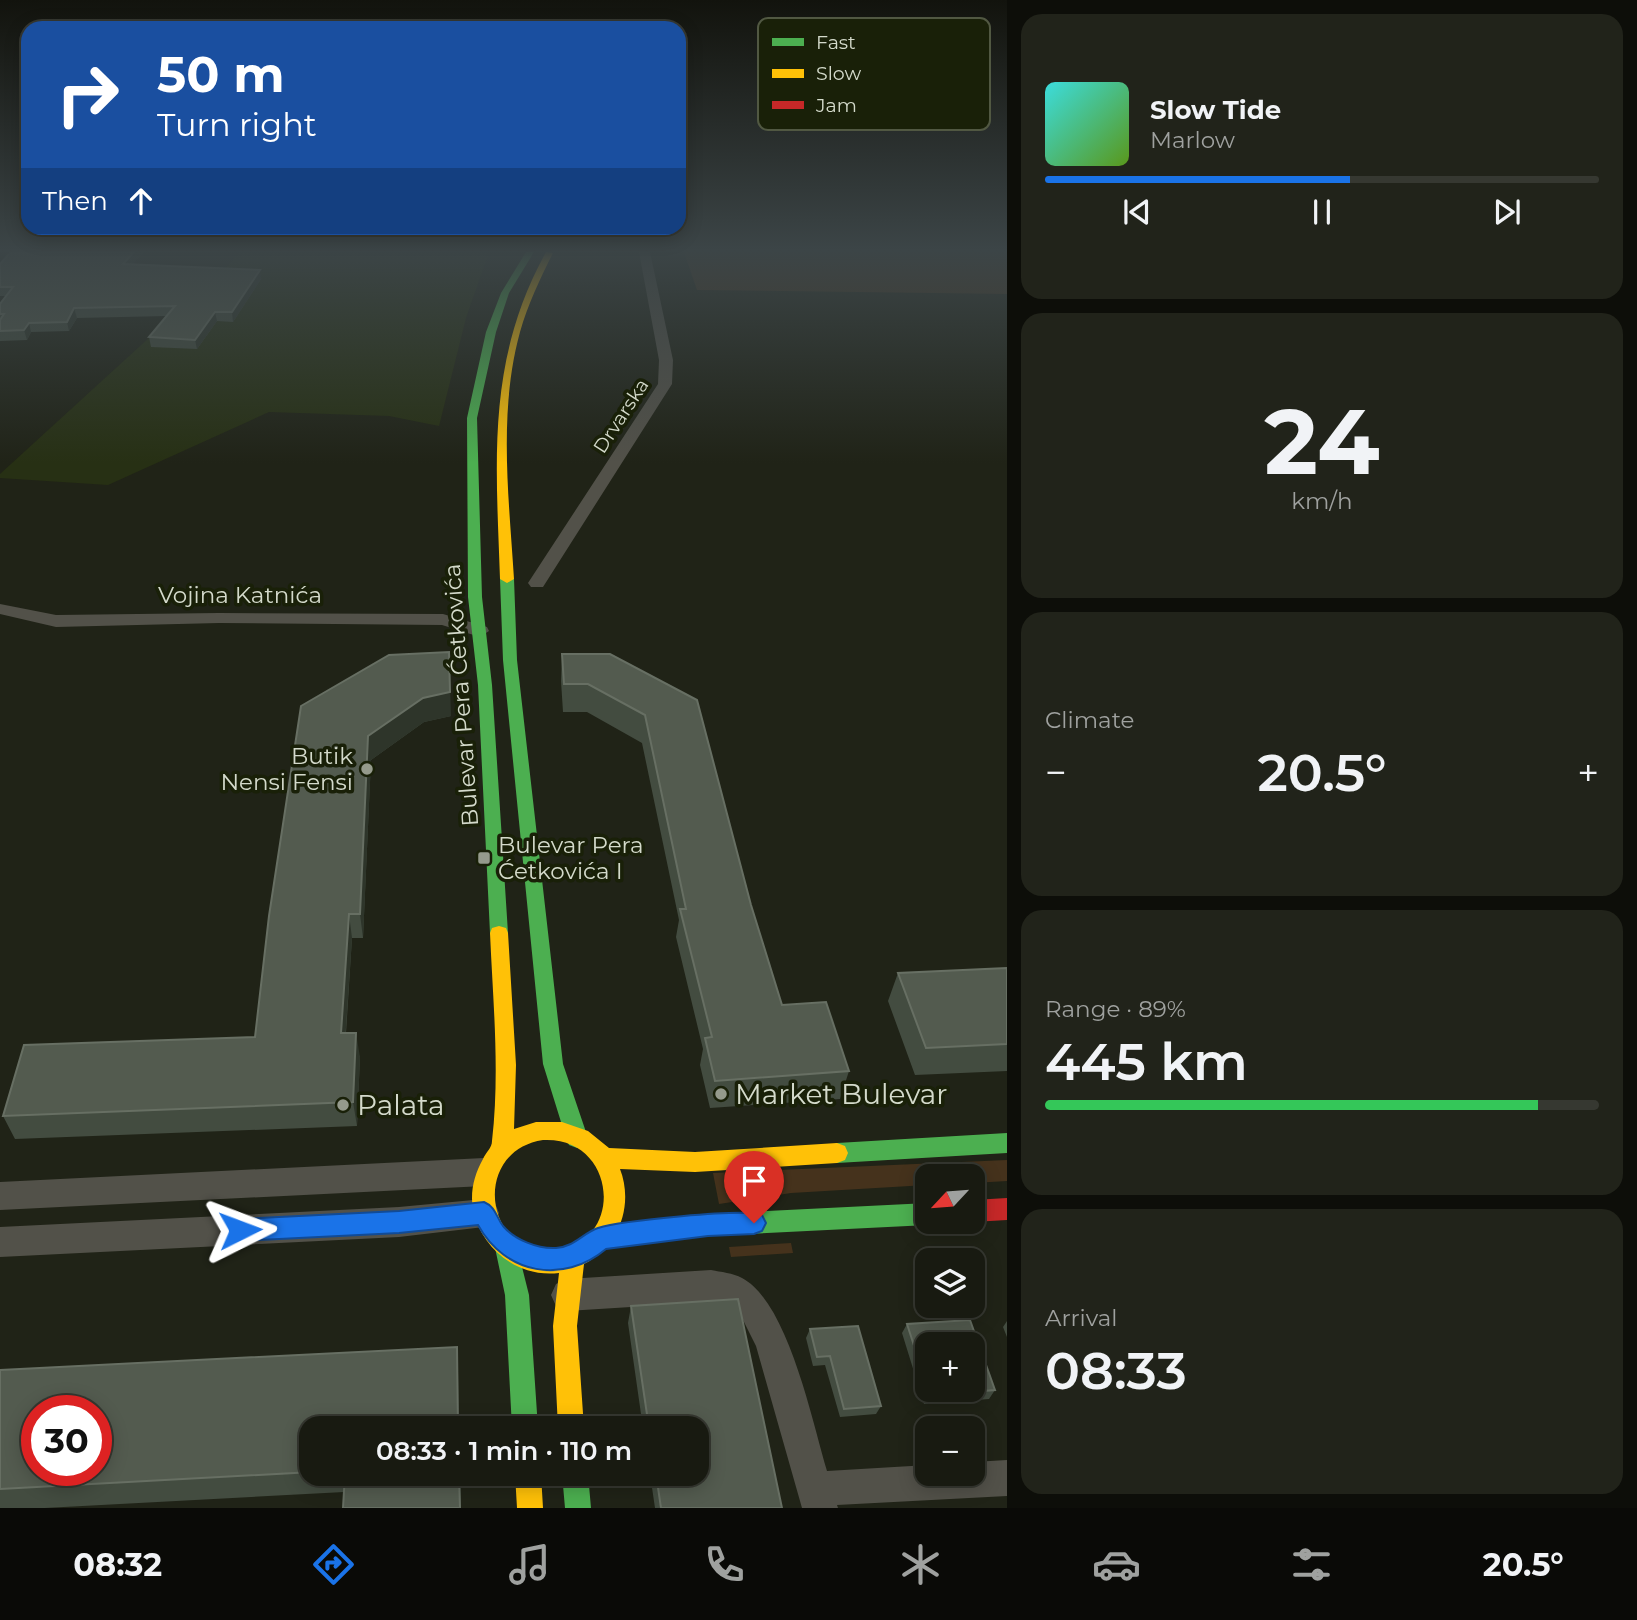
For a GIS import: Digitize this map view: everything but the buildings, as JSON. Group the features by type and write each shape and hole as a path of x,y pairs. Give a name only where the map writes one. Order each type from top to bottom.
{"main road":[{"name":"Bulevar Pera Ćetkovića","path":"494,322 472,418 475,597 480,631 505,1052 503,1146"},
{"path":"521,322 505,374 502,440 510,660 553,1064 577,1138"},
{"path":"558,1132 577,1138 603,1158 612,1173 617,1198 611,1223 601,1238 586,1251 573,1256 556,1260 537,1259 520,1253 496,1235 484,1213 480,1192 484,1172 503,1146 520,1136 558,1132"},
{"path":"603,1158 695,1162 1007,1143"},
{"path":"985,1210 1007,1209"},
{"path":"601,1238 708,1225 915,1215"},
{"path":"505,1243 512,1267 519,1320 524,1416"},
{"path":"570,1416 565,1326 573,1256"},
{"path":"529,1486 530,1508"},
{"path":"576,1486 578,1508"}],"street":[{"name":"Drvarska","path":"537,583 665,384 666,360 659,322"},
{"name":"Vojina Katnića","path":"0,609 56,621 219,618 443,620 480,631"},
{"path":"0,1196 484,1172"},
{"path":"0,1242 399,1222 484,1213"},
{"path":"567,1296 711,1286 733,1290 754,1309 771,1341 818,1499 1007,1479"}],"shaded area":[{"path":"166,322 465,322 439,426 389,416 269,412 108,485 0,478 0,474"},
{"path":"1007,1160 1007,1181 985,1182 985,1164 917,1164"},
{"path":"915,1164 915,1186 791,1193 719,1204 713,1173"},
{"path":"791,1243 793,1253 731,1257 729,1247"}],"traffic: fast":[{"path":"494,322 472,418 475,597 485,685 499,933"},
{"path":"507,579 510,660 553,1064 577,1138"},
{"path":"837,1153 1007,1143"},
{"path":"602,1238 708,1225 915,1215"},
{"path":"505,1243 517,1295 524,1416"},
{"path":"576,1486 578,1508"}],"traffic: slow":[{"path":"507,579 503,412 507,373 519,322"},
{"path":"499,933 506,1065 503,1146"},
{"path":"549,1130 574,1135 596,1149 610,1171 615,1196 610,1221 596,1243 574,1257 549,1262 524,1257 502,1243 488,1221 483,1196 488,1171 502,1149 524,1135 549,1130"},
{"path":"603,1158 695,1162 837,1153"},
{"path":"570,1416 565,1326 573,1256"},
{"path":"529,1486 530,1508"}],"traffic: jam":[{"path":"985,1210 1007,1209"}],"place":[{"name":"Butik Nensi Fensi","path":"367,769"},
{"name":"Bulevar Pera Ćetkovića I","path":"484,858"},
{"name":"Market Bulevar","path":"721,1094"},
{"name":"Palata","path":"343,1105"}],"route":[{"path":"240,1230 399,1222 484,1213 496,1235 520,1253 537,1259 556,1260 586,1251 601,1238 708,1225 754,1223"}]}
